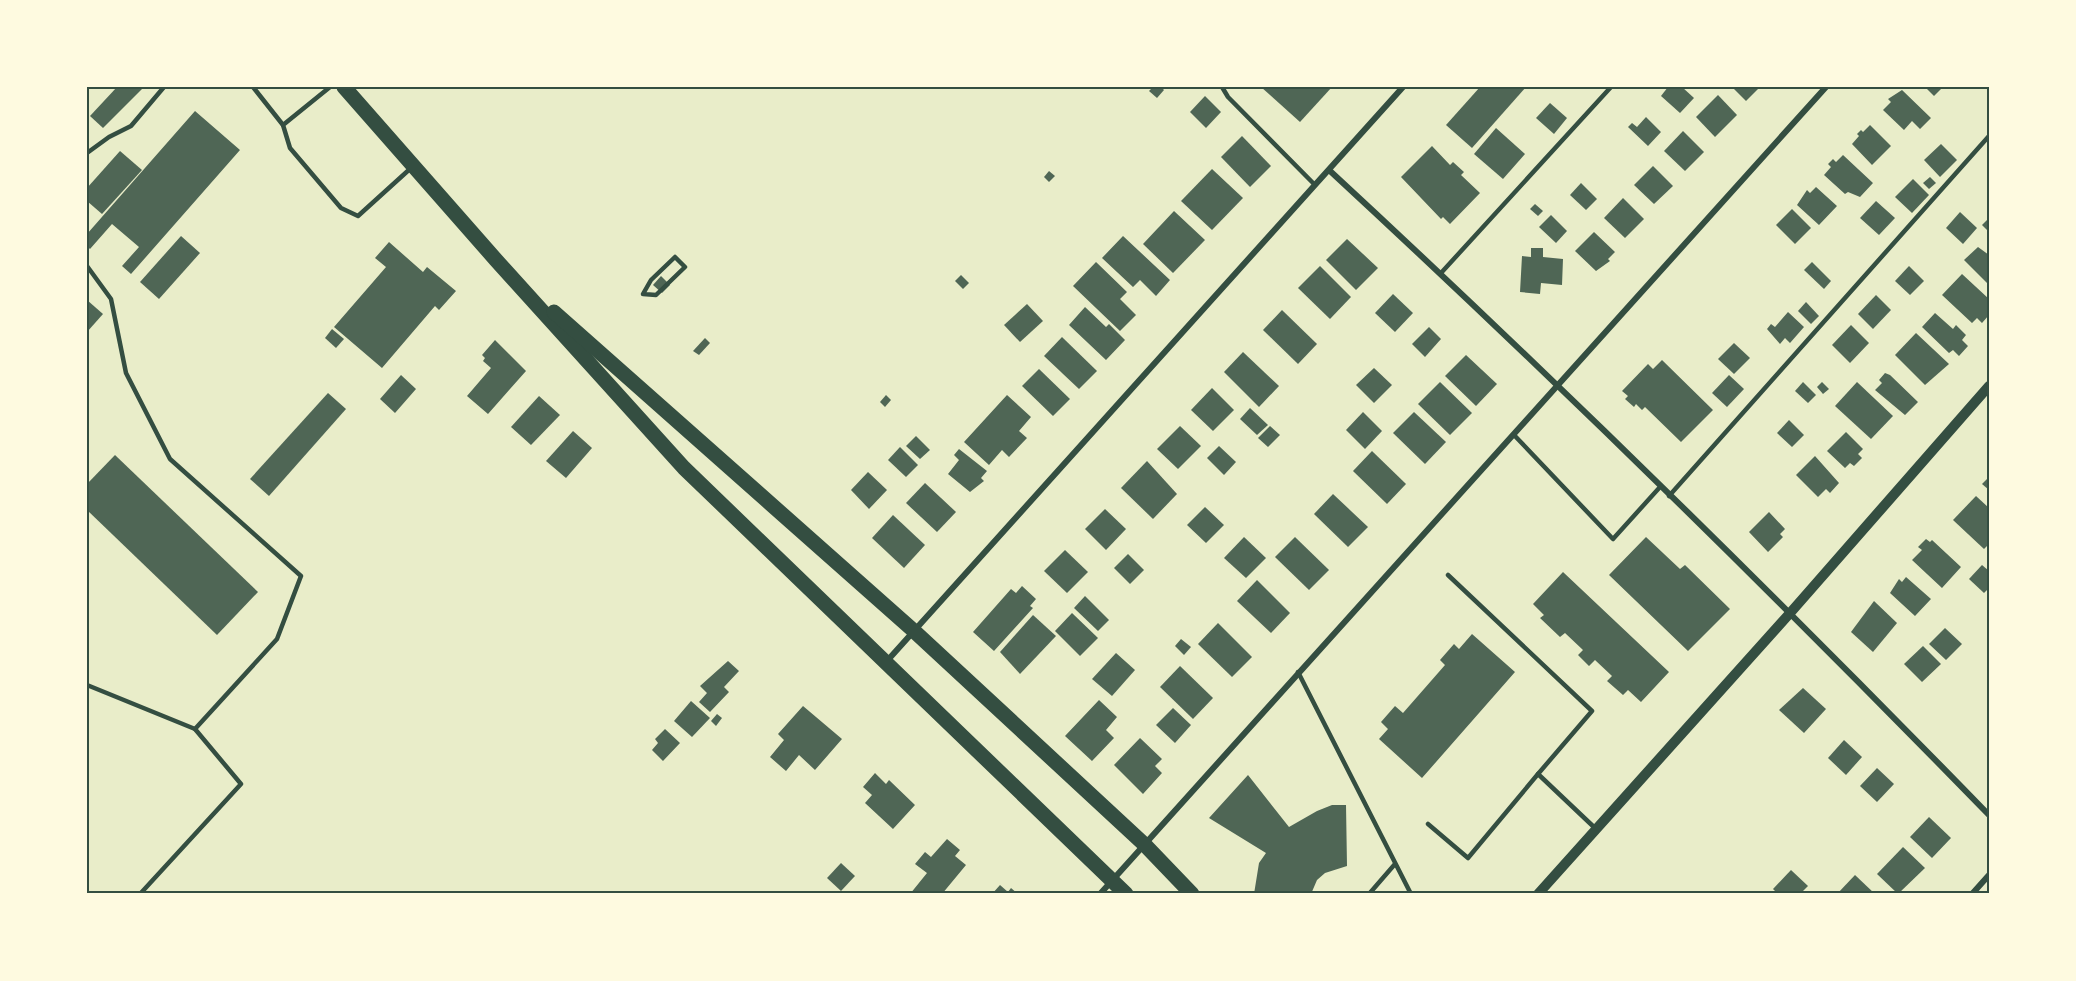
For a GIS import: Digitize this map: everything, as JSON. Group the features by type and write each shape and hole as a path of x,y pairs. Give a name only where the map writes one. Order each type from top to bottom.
{"main road":[{"path":"344,87 684,468 1126,894"},
{"path":"496,260 914,631 1145,845 1192,894"}],"street":[{"path":"886,662 1403,87"},
{"path":"1100,894 1826,87"},
{"path":"1329,170 1441,273 1791,612 1989,815"},
{"path":"1538,894 1791,612 1989,386"},
{"path":"1972,894 1989,875"}],"lane":[{"path":"87,153 109,137 132,126 164,87"},
{"path":"253,87 283,125 290,148 341,208 358,216 413,166"},
{"path":"283,125 330,87"},
{"path":"1222,87 1228,97 1316,185"},
{"path":"1441,273 1611,87"},
{"path":"1670,496 1989,136"},
{"path":"675,257 685,267 656,295 643,294 651,280 675,257"},
{"path":"87,266 111,299 126,373 170,459 301,576 277,639 195,729"},
{"path":"1514,435 1613,539 1660,487"},
{"path":"1428,824 1468,858 1592,711 1448,575"},
{"path":"1298,672 1411,894"},
{"path":"87,685 195,729 241,784 140,894"},
{"path":"1538,774 1596,829"},
{"path":"1369,894 1395,864"}],"building":[{"path":"117,87 144,87 103,128 90,116"},
{"path":"1153,87 1161,87 1164,90 1157,98 1149,91"},
{"path":"1261,87 1332,87 1300,122"},
{"path":"1480,87 1526,87 1472,148 1446,125"},
{"path":"1668,87 1682,87 1694,98 1680,113 1661,96"},
{"path":"1732,87 1760,87 1746,101"},
{"path":"1925,87 1943,87 1934,96"},
{"path":"1902,90 1931,118 1920,129 1912,121 1904,130 1883,110 1891,102 1888,99"},
{"path":"1718,95 1737,115 1715,137 1696,117"},
{"path":"1205,96 1221,112 1206,128 1190,112"},
{"path":"1550,103 1567,118 1554,134 1536,118"},
{"path":"195,111 240,150 131,274 122,266 139,247 112,224 90,249 87,246 87,234"},
{"path":"1646,117 1661,132 1648,146 1628,127 1632,123 1637,127"},
{"path":"1870,125 1891,146 1872,165 1852,144 1859,136 1857,134"},
{"path":"1496,128 1525,154 1503,179 1474,154"},
{"path":"1683,131 1704,152 1685,171 1664,151"},
{"path":"1242,136 1271,166 1250,187 1221,157"},
{"path":"1941,144 1957,160 1940,177 1924,160"},
{"path":"1432,146 1450,165 1453,162 1464,172 1461,175 1480,193 1450,224 1443,217 1441,219 1401,177"},
{"path":"120,151 142,170 102,214 87,201 87,188"},
{"path":"1843,155 1873,183 1860,197 1848,192 1845,194 1824,175 1831,167 1828,164 1833,159 1836,162"},
{"path":"1653,166 1673,186 1654,204 1634,185"},
{"path":"1212,169 1243,198 1212,230 1181,201"},
{"path":"1049,171 1055,176 1049,182 1044,177"},
{"path":"1930,177 1936,183 1929,189 1923,183"},
{"path":"1913,179 1929,195 1912,213 1895,197"},
{"path":"1581,183 1597,199 1586,210 1570,195"},
{"path":"1816,187 1837,206 1819,225 1797,205 1807,190 1810,193"},
{"path":"1623,198 1644,219 1625,238 1604,218"},
{"path":"1876,201 1895,218 1879,235 1860,218"},
{"path":"1535,204 1543,211 1538,216 1530,209"},
{"path":"1792,209 1811,228 1795,244 1776,225"},
{"path":"1174,211 1205,240 1173,273 1143,244"},
{"path":"1960,212 1977,228 1963,244 1946,228"},
{"path":"1551,215 1567,231 1556,243 1539,227"},
{"path":"1989,218 1989,232 1982,225"},
{"path":"1594,232 1615,252 1608,259 1610,261 1596,271 1575,251"},
{"path":"181,236 200,253 159,299 140,282"},
{"path":"1123,236 1170,280 1156,296 1140,280 1133,287 1102,258"},
{"path":"1347,239 1378,268 1356,290 1326,260"},
{"path":"389,242 423,272 427,267 456,291 439,310 435,306 382,368 334,327 386,267 375,258"},
{"path":"1978,247 1989,255 1989,285 1964,260"},
{"path":"1531,248 1543,248 1543,257 1563,259 1562,285 1541,283 1540,294 1520,292 1522,256 1531,257"},
{"path":"1096,262 1127,292 1120,299 1136,315 1120,331 1073,286"},
{"path":"1812,262 1831,281 1824,289 1804,270"},
{"path":"1320,266 1351,297 1330,319 1298,288"},
{"path":"1909,266 1924,281 1910,295 1895,281"},
{"path":"1962,274 1989,299 1989,315 1982,323 1977,318 1972,323 1942,295"},
{"path":"961,275 969,283 963,289 955,281"},
{"path":"661,276 670,285 662,293 653,285"},
{"path":"1393,294 1413,313 1395,332 1375,313"},
{"path":"1876,295 1891,310 1873,329 1858,314"},
{"path":"87,300 103,314 87,332"},
{"path":"1806,302 1819,316 1811,324 1798,311"},
{"path":"1027,304 1043,321 1020,342 1004,325"},
{"path":"1085,307 1106,327 1109,324 1125,340 1106,360 1069,325"},
{"path":"1282,310 1317,344 1298,364 1263,330"},
{"path":"1788,312 1804,327 1790,343 1785,338 1780,344 1767,329 1771,324 1775,327"},
{"path":"1935,313 1953,329 1956,325 1966,335 1962,340 1968,346 1959,356 1953,350 1949,353 1922,327"},
{"path":"1851,325 1869,343 1850,363 1832,345"},
{"path":"1429,327 1441,339 1425,357 1412,344"},
{"path":"332,329 344,339 336,348 325,338"},
{"path":"1916,333 1949,364 1925,385 1895,355"},
{"path":"1062,337 1097,371 1079,389 1044,356"},
{"path":"705,338 710,343 699,355 693,351"},
{"path":"495,340 526,371 488,414 467,396 491,368 483,361 485,358 482,355"},
{"path":"1734,343 1750,358 1734,374 1718,359"},
{"path":"1243,352 1279,386 1259,407 1224,372"},
{"path":"1466,355 1497,384 1476,406 1445,376"},
{"path":"1662,360 1713,410 1681,442 1645,407 1642,410 1636,404 1634,407 1625,399 1628,396 1622,391 1648,364 1653,369"},
{"path":"1374,368 1392,385 1374,403 1356,385"},
{"path":"1039,369 1070,399 1053,416 1022,386"},
{"path":"1885,373 1918,402 1905,415 1875,390 1882,383 1879,380"},
{"path":"401,375 416,389 395,413 380,399"},
{"path":"1729,375 1744,389 1727,407 1712,393"},
{"path":"1440,382 1472,413 1450,435 1418,404"},
{"path":"1803,382 1816,395 1808,403 1795,391"},
{"path":"1822,382 1829,389 1823,394 1817,387"},
{"path":"1857,382 1893,416 1871,439 1835,406"},
{"path":"1212,388 1234,410 1213,431 1191,410"},
{"path":"328,393 346,409 269,496 250,479"},
{"path":"886,395 891,400 885,407 880,402"},
{"path":"1007,395 1031,417 1019,431 1027,438 1009,457 1002,450 989,465 964,442"},
{"path":"539,396 560,415 531,445 511,427"},
{"path":"1250,408 1268,425 1257,435 1240,419"},
{"path":"1363,412 1382,431 1365,449 1346,430"},
{"path":"1414,412 1446,442 1425,464 1393,433"},
{"path":"1789,420 1804,435 1792,447 1777,433"},
{"path":"1180,426 1201,446 1178,469 1157,449"},
{"path":"1270,426 1280,435 1268,447 1258,438"},
{"path":"573,431 592,448 566,478 546,461"},
{"path":"1846,432 1863,449 1858,454 1862,458 1854,466 1850,463 1845,468 1827,451"},
{"path":"916,436 930,450 920,459 906,446"},
{"path":"1219,446 1236,462 1224,475 1207,458"},
{"path":"900,447 918,465 906,477 888,460"},
{"path":"959,449 987,471 981,478 984,481 970,492 948,474 959,460 954,455"},
{"path":"1372,451 1406,484 1387,504 1353,471"},
{"path":"115,455 258,592 217,635 87,510 87,484"},
{"path":"1815,456 1839,483 1830,493 1826,489 1818,497 1796,475"},
{"path":"1147,461 1177,494 1153,519 1121,488"},
{"path":"868,472 887,490 869,509 851,490"},
{"path":"1989,477 1989,490 1982,484"},
{"path":"925,483 956,512 937,532 906,503"},
{"path":"1333,494 1368,527 1348,547 1314,514"},
{"path":"1976,496 1989,508 1989,544 1984,549 1953,520"},
{"path":"1205,507 1224,525 1206,543 1187,525"},
{"path":"1105,509 1126,529 1106,550 1085,529"},
{"path":"1769,512 1785,529 1780,534 1783,537 1768,552 1749,532"},
{"path":"893,515 925,545 904,568 872,538"},
{"path":"1244,537 1266,558 1246,578 1224,558"},
{"path":"1295,537 1329,570 1309,590 1275,557"},
{"path":"1646,537 1680,569 1685,565 1730,609 1688,651 1609,575"},
{"path":"1926,539 1930,542 1932,540 1961,567 1942,588 1912,560 1922,550 1918,547"},
{"path":"1065,550 1088,572 1067,593 1044,571"},
{"path":"1128,554 1144,570 1130,584 1114,568"},
{"path":"1982,565 1989,571 1989,588 1984,593 1969,579"},
{"path":"1563,572 1669,672 1641,702 1628,690 1623,695 1607,681 1612,676 1595,660 1589,666 1578,655 1583,650 1565,633 1560,637 1540,618 1544,615 1533,604"},
{"path":"1906,577 1931,599 1915,616 1890,593 1899,579 1902,582"},
{"path":"1257,580 1290,613 1271,633 1237,601"},
{"path":"1022,586 1036,599 1030,606 1033,608 994,651 973,632 1011,589 1016,593"},
{"path":"1085,596 1109,620 1098,631 1074,608"},
{"path":"1874,601 1897,623 1873,652 1851,632"},
{"path":"1072,613 1098,638 1080,656 1055,631"},
{"path":"1033,615 1056,636 1020,674 1000,652"},
{"path":"1218,623 1252,657 1232,677 1198,644"},
{"path":"1945,628 1962,644 1946,660 1929,644"},
{"path":"1472,634 1515,672 1422,778 1379,739 1388,729 1381,722 1395,706 1403,713 1445,665 1440,660 1454,644 1459,649"},
{"path":"1181,639 1191,647 1184,655 1175,646"},
{"path":"1923,646 1941,664 1922,682 1904,664"},
{"path":"1116,653 1135,670 1112,696 1092,679"},
{"path":"728,661 739,671 724,687 729,692 710,712 699,702 707,693 700,686"},
{"path":"1180,666 1213,698 1193,719 1160,687"},
{"path":"1803,688 1826,709 1804,733 1779,710"},
{"path":"1099,700 1117,717 1106,730 1114,738 1092,761 1065,736"},
{"path":"691,701 710,718 692,737 674,721"},
{"path":"803,706 842,739 815,770 799,755 786,771 770,757 784,740 778,734"},
{"path":"1173,708 1191,725 1175,743 1156,725"},
{"path":"717,714 722,718 716,726 711,721"},
{"path":"665,729 680,743 663,761 652,750 658,743 655,739"},
{"path":"1140,738 1162,759 1155,766 1162,773 1143,794 1114,765"},
{"path":"1844,740 1862,757 1846,775 1828,758"},
{"path":"1877,768 1894,784 1877,802 1860,786"},
{"path":"875,773 886,784 889,780 915,805 893,829 865,803 872,795 863,787"},
{"path":"1248,775 1289,827 1332,805 1346,805 1347,866 1325,873 1317,880 1311,894 1254,894 1259,863 1266,853 1209,818"},
{"path":"1929,817 1951,838 1932,858 1910,837"},
{"path":"947,839 960,850 955,856 966,865 942,894 910,894 927,873 915,864 925,852 931,857"},
{"path":"1903,847 1925,868 1898,894 1877,874"},
{"path":"841,863 855,876 841,891 827,878"},
{"path":"1791,870 1808,886 1800,894 1778,894 1773,889"},
{"path":"1855,875 1875,894 1837,894"},
{"path":"1000,885 1008,892 1011,888 1018,894 992,894"}]}
